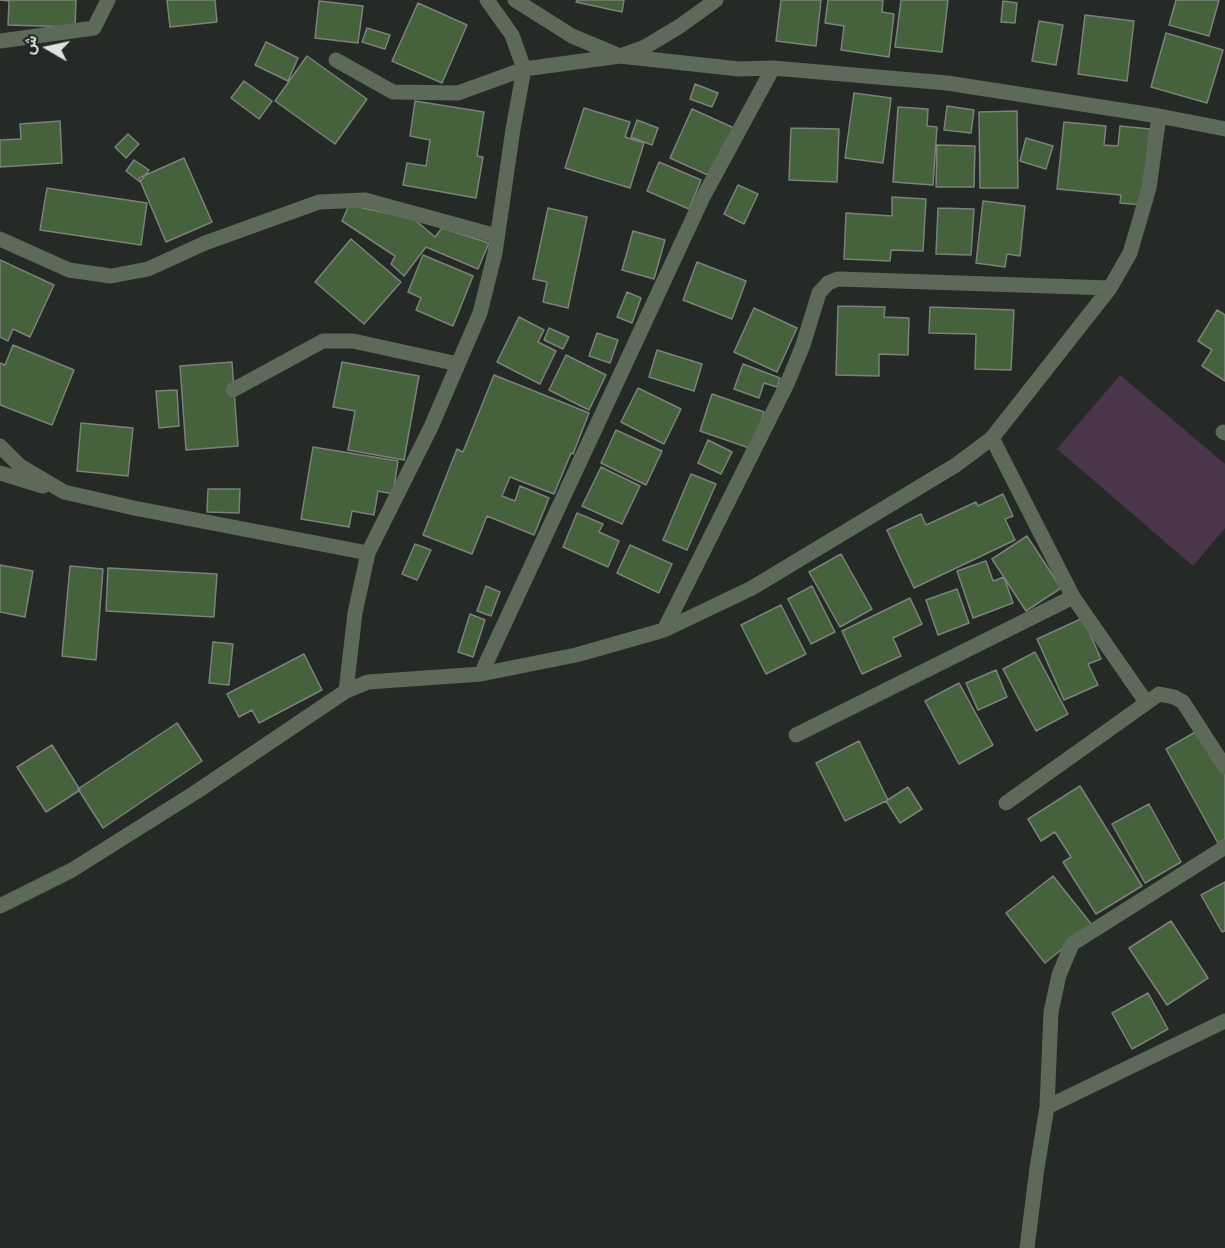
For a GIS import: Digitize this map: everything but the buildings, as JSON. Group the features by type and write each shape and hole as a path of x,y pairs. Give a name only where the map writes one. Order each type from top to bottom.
{"street":[{"path":"0,41 94,28 108,0"},
{"path":"346,691 355,613 368,554 431,427 480,313 497,236 524,69 512,35 487,0"},
{"path":"515,0 572,36 620,56 739,69 773,68 947,83 1159,116 1225,129"},
{"path":"336,60 393,92 458,93 524,69 620,56 645,47 716,0"},
{"path":"481,674 702,198 773,68"},
{"path":"0,906 72,870 196,792 346,691 368,682 481,674 576,655 663,630 752,588 956,465 992,438 1110,288 1130,253 1142,218 1149,188 1159,116"},
{"path":"0,240 69,270 111,276 148,269 216,239 319,202 365,200 497,236"},
{"path":"663,630 787,384 803,345 819,293 828,283 838,279 1110,288"},
{"path":"233,390 323,341 353,341 458,364"},
{"path":"992,438 1073,597 1146,702"},
{"path":"0,446 20,466 64,492"},
{"path":"0,473 64,492 134,508 368,554"},
{"path":"796,735 1073,597"},
{"path":"1006,803 1146,702 1164,693 1183,702 1225,767"},
{"path":"1027,1248 1036,1168 1047,1107 1051,1012 1059,975 1072,944 1225,847"},
{"path":"1047,1107 1225,1022"}],"shaded area":[{"path":"1120,375 1225,464 1225,528 1193,566 1057,449"}]}
